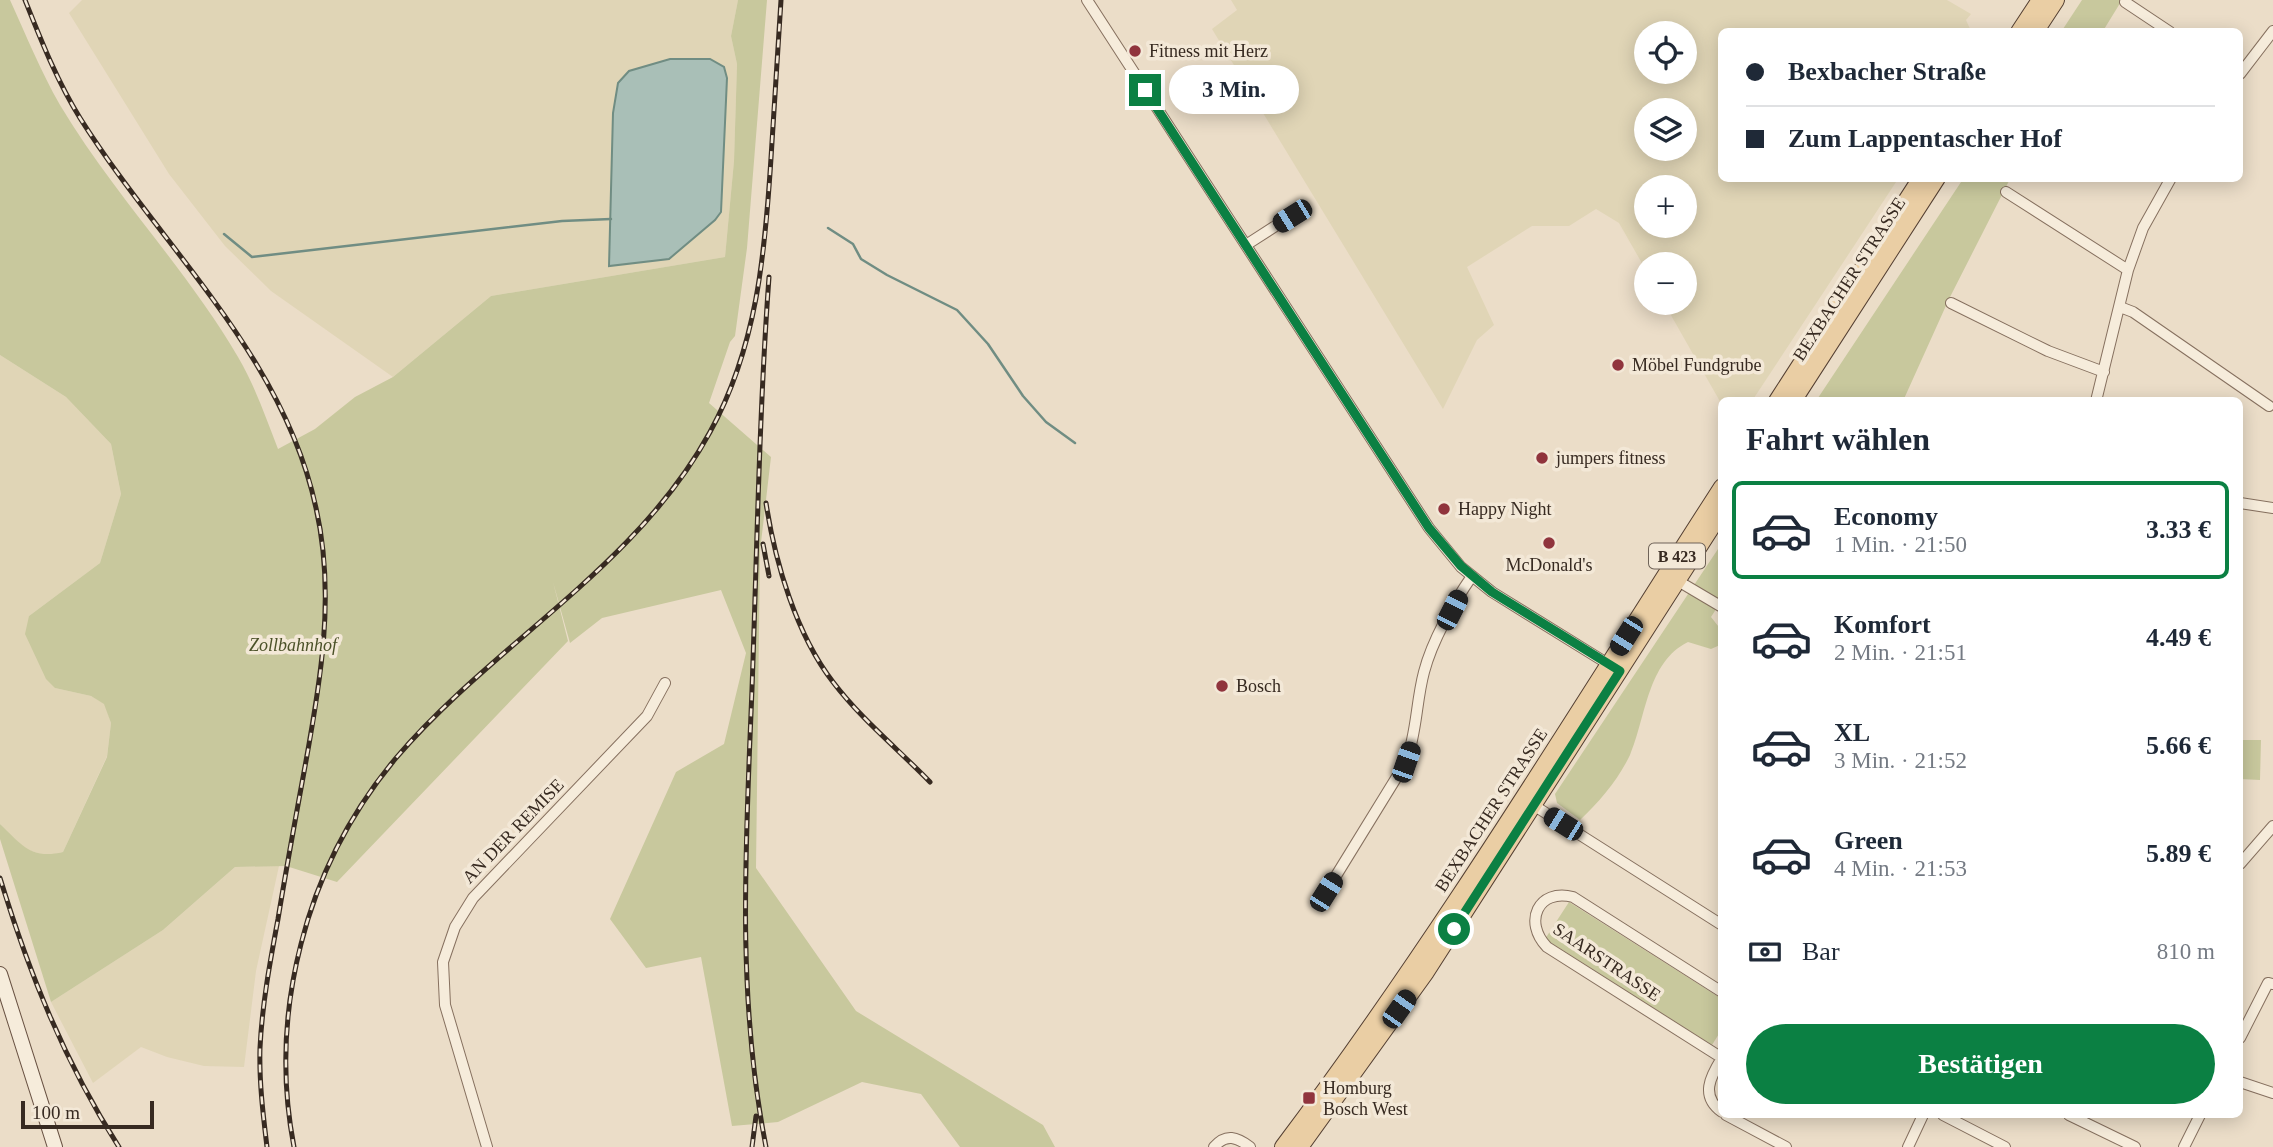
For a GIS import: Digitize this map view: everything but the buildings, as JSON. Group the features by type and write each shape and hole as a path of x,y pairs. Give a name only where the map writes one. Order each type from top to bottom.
{"main road":[{"path":"2021,28 2040,0"},
{"path":"2038,28 2056,0"},
{"name":"BEXBACHER STRASSE","path":"1780,397 1917,182"},
{"name":"BEXBACHER STRASSE","path":"1796,397 1934,182"},
{"name":"BEXBACHER STRASSE","path":"1300,1147 1426,972 1528,802 1672,577 1718,493"},
{"name":"BEXBACHER STRASSE","path":"1614,668 1649,627 1672,577 1718,516"},
{"name":"BEXBACHER STRASSE","path":"1283,1147 1528,802"},
{"path":"0,974 55,1147"}],"street":[{"path":"1087,0 1445,549 1492,592 1614,668"},
{"path":"2125,2 2164,28"},
{"path":"2243,70 2273,31"},
{"path":"2097,397 2128,270 2147,220 2169,182"},
{"path":"2006,192 2128,270"},
{"path":"1246,245 1292,216"},
{"path":"1951,303 2048,351 2104,372"},
{"path":"2120,307 2133,312 2269,406"},
{"path":"2243,503 2273,508"},
{"path":"1326,892 1406,762 1413,742 1423,674 1430,653 1472,576"},
{"path":"1672,577 1718,605"},
{"name":"AN DER REMISE","path":"487,1147 445,1005 443,962 455,927 472,898 647,716 665,683"},
{"path":"1528,802 1718,922"},
{"path":"2243,861 2273,827"},
{"name":"SAARSTRASSE","path":"1718,989 1573,897 1553,896 1537,911 1534,926 1546,947 1718,1055"},
{"path":"2243,1034 2268,998 2268,983 2273,984"},
{"path":"1718,1066 1709,1085 1709,1097 1718,1109"},
{"path":"2243,1084 2273,1093"},
{"path":"1733,1118 1786,1147"},
{"path":"1908,1147 1922,1118"},
{"path":"1950,1118 2005,1147"},
{"path":"2077,1118 2135,1147"},
{"path":"2183,1147 2198,1118"},
{"path":"1214,1147 1228,1137 1251,1147"}],"shaded area":[{"path":"82,0 738,0 731,36 737,64 734,161 725,257 491,296 393,377 271,291 225,246 169,174 69,13"},
{"path":"1231,0 1947,0 1971,14 1966,20 1970,28 1718,28 1718,182 1896,182 1755,397 1718,398 1671,315 1697,315 1697,252 1636,252 1619,223 1596,209 1569,226 1532,226 1467,267 1494,325 1477,340 1443,409 1212,29 1237,10"},
{"path":"0,355 66,397 111,444 121,494 100,563 29,616 55,688 91,696 105,704 111,723 107,756 63,852 47,856 25,849 0,824"},
{"path":"279,866 256,971 244,1067 204,1066 141,1047 93,1083 51,1002 163,930 235,867"}],"green space":[{"name":"Zollbahnhof","path":"0,0 10,0 46,80 81,138 218,324 255,391 278,449 315,429 355,397 393,377 491,296 725,257 734,161 737,64 731,36 738,0 767,0 747,248 735,336 730,342 709,403 771,457 760,551 756,868 856,1011 1043,1125 1055,1147 960,1147 921,1094 862,1082 778,1122 732,1126 701,957 646,968 610,919 676,772 724,744 746,653 721,590 602,618 570,643 553,582 568,641 337,882 286,866 235,867 163,930 51,1002 0,839 0,824 21,844 35,852 63,852 107,757 111,723 104,704 91,696 55,688 46,679 25,634 29,616 100,563 121,494 111,444 66,397 0,355"},
{"path":"2082,0 2122,0 2105,28 2064,28"},
{"path":"1961,182 2008,182 1949,299 1905,397 1819,397"},
{"path":"1718,549 1718,606 1711,617 1718,626 1718,646 1711,649 1688,642 1674,651 1664,663 1650,692 1630,755 1608,790 1580,820 1557,803 1555,794"},
{"path":"2243,740 2261,740 2260,780 2243,779"},
{"path":"1569,902 1718,996 1718,1035 1712,1045 1545,939"}],"water":[{"path":"670,59 710,59 724,67 727,78 721,212 669,259 609,266 613,113 618,83 629,71"}],"waterway":[{"path":"224,234 252,257 562,221 611,219"},
{"path":"828,228 853,244 861,259 957,310 988,344 1023,396 1046,422 1075,443"}],"railway":[{"path":"25,0 43,45 80,118 216,304 277,400 300,452 316,508 325,574 324,640 263,1016 260,1073 267,1147"},
{"path":"294,1147 287,1096 286,1045 295,969 317,894 351,823 396,758 435,717 604,565 644,524 679,480 710,432 726,400 739,367 756,299 766,229 781,0"},
{"path":"766,1147 750,1033 746,861 769,277"},
{"path":"766,503 775,549 789,597 820,663 855,709 930,782"},
{"path":"763,544 769,576"},
{"path":"0,878 50,1017 82,1083 119,1147"},
{"path":"752,1147 756,1116"}],"place":[{"name":"Fitness mit Herz","path":"1135,51"},
{"name":"Möbel Fundgrube","path":"1618,365"},
{"name":"jumpers fitness","path":"1542,458"},
{"name":"Happy Night","path":"1444,509"},
{"name":"McDonald's","path":"1549,543"},
{"name":"Bosch","path":"1222,686"},
{"name":"Homburg Bosch West","path":"1309,1098"}],"route":[{"path":"1145,90 1445,549 1492,592 1620,671 1454,929"}]}
